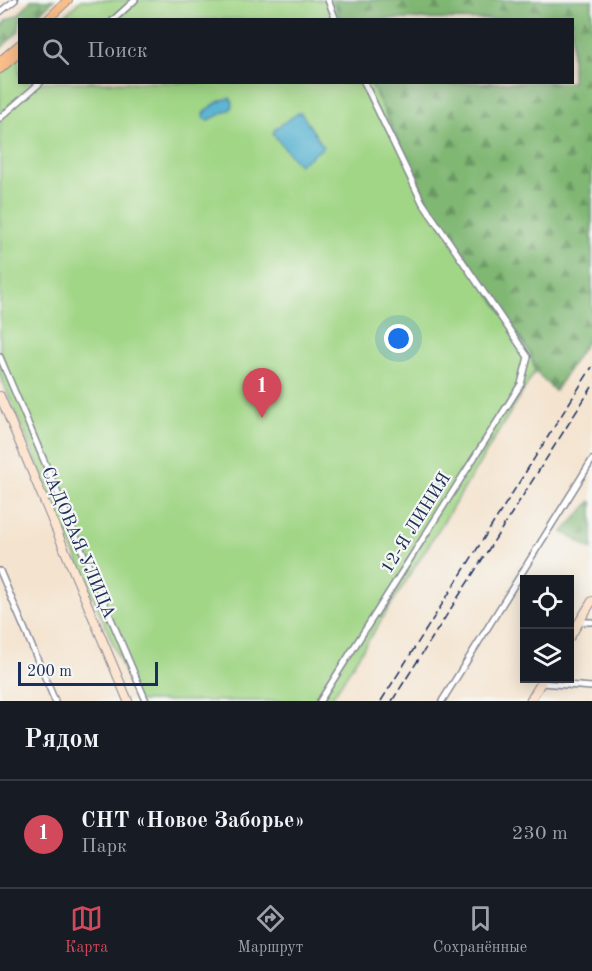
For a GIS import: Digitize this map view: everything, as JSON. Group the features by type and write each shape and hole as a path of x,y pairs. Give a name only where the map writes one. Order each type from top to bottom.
{"main road":[{"path":"49,18 69,0"},
{"path":"57,18 76,0"},
{"path":"0,61 18,46"},
{"path":"0,69 18,54"},
{"name":"САДОВАЯ УЛИЦА","path":"0,396 128,701"},
{"path":"574,630 592,601"},
{"path":"530,701 541,683"}],"street":[{"path":"0,12 15,0"},
{"path":"115,18 135,0"},
{"path":"328,0 335,18"},
{"path":"0,118 39,84"},
{"name":"12-Я ЛИНИЯ","path":"320,701 520,384 528,357 422,202 365,84"},
{"path":"0,357 146,701"},
{"path":"442,701 592,460"},
{"path":"0,571 55,701"},
{"path":"579,622 592,622"},
{"path":"559,683 592,687"}],"green space":[{"path":"31,0 54,0 34,18 18,18 18,32 0,49 0,29 6,20 19,14"},
{"path":"81,0 332,0 341,18 62,18"},
{"path":"332,0 592,0 592,333 555,391 535,371 531,354 428,203 371,84 574,84 574,18 341,18"},
{"path":"18,58 18,84 371,84 428,203 531,354 535,371 459,497 330,701 137,701 0,375 0,75"},
{"path":"592,502 592,550 563,532"}],"water":[{"path":"230,98 233,103 231,109 209,120 204,119 203,114 208,109"},
{"path":"301,113 323,146 299,165 273,134 275,129"}],"railway":[{"path":"381,701 592,367"},
{"path":"392,701 592,387"}],"place":[{"name":"СНТ «Новое Заборье»","path":"262,418"}]}
